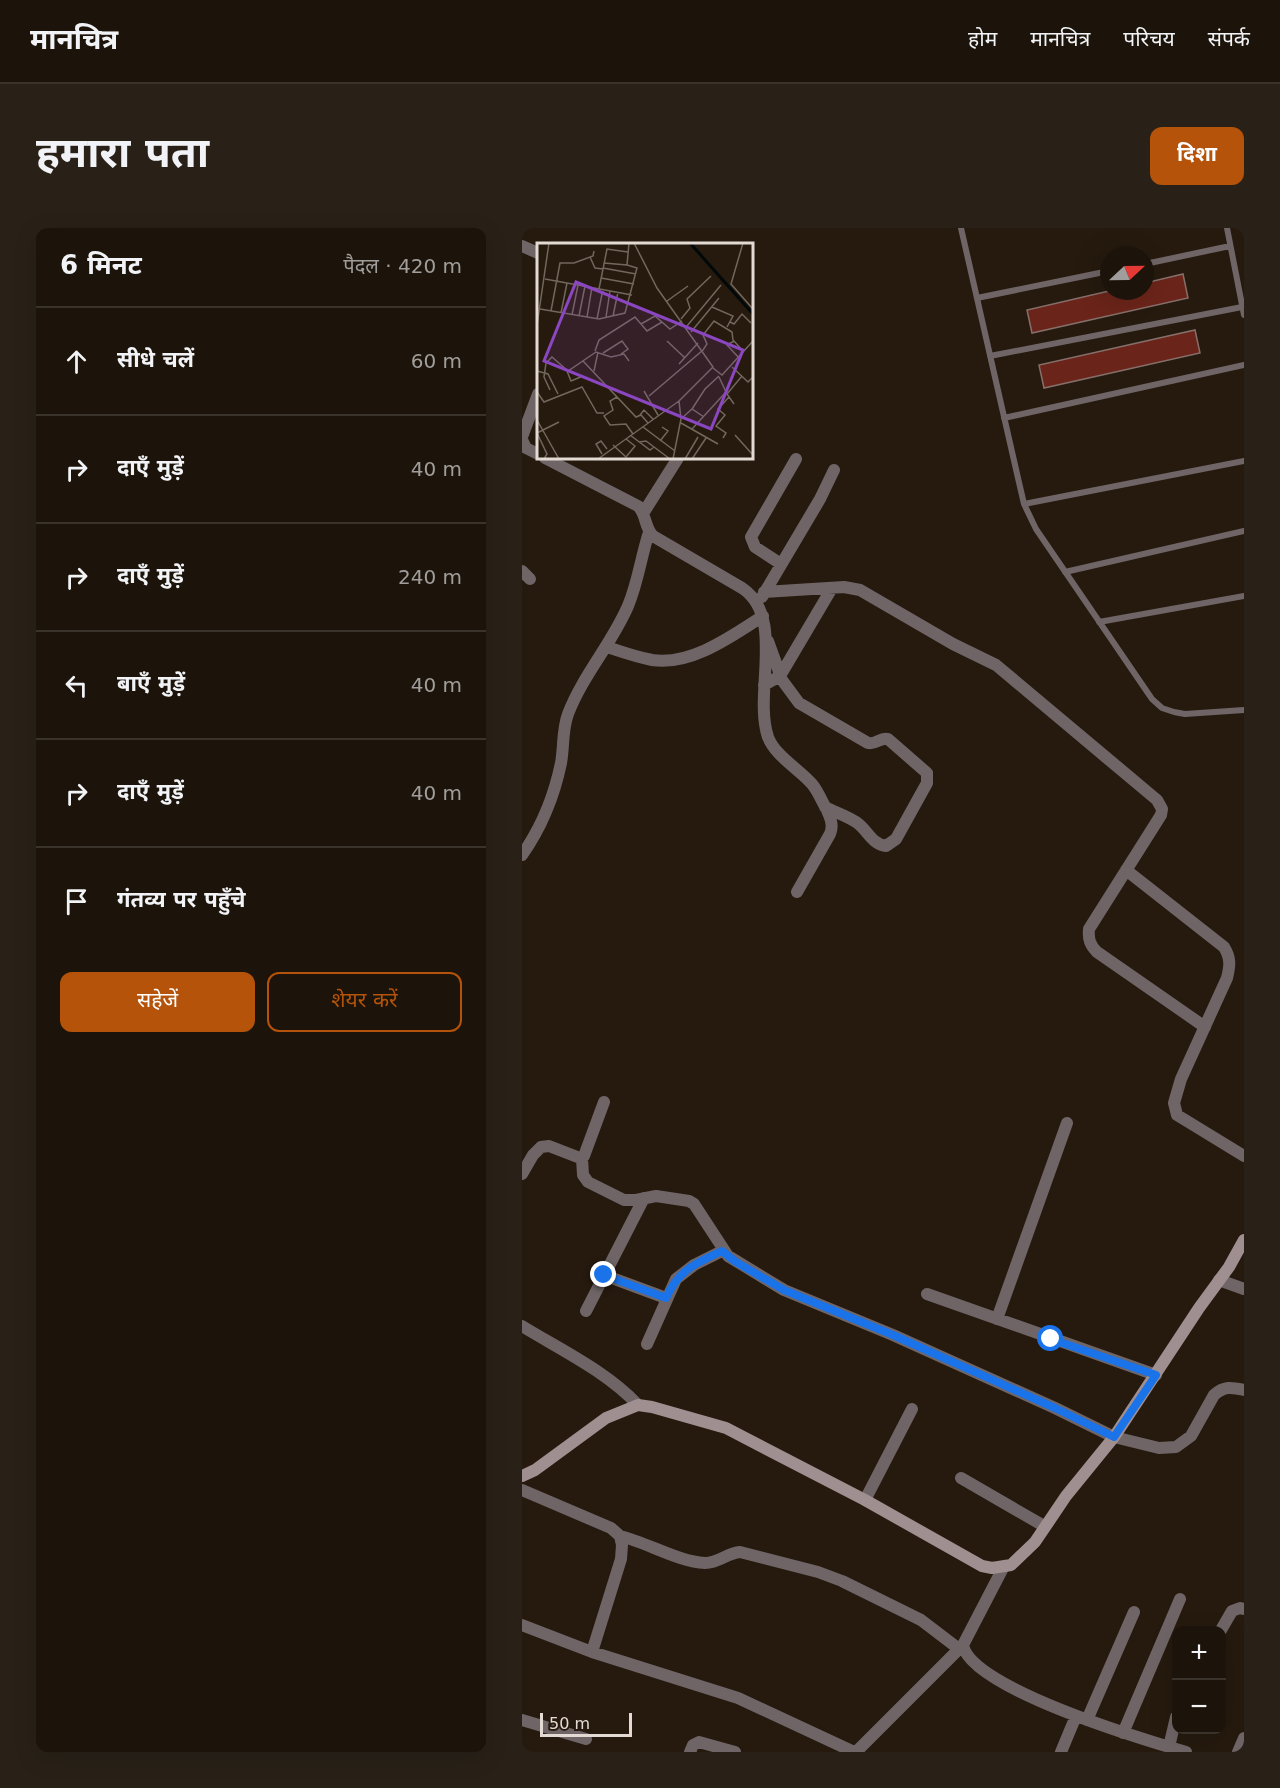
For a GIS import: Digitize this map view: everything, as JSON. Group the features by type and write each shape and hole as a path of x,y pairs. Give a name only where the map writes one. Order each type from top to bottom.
{"street":[{"path":"522,246 537,253"},
{"path":"537,397 522,439 526,448 537,454"},
{"path":"522,855 544,818 557,779 567,716 582,683 607,647 628,606 639,574 649,532 644,512 638,506 547,459"},
{"path":"644,512 677,459"},
{"path":"781,564 755,547 751,537 796,459"},
{"path":"825,807 854,820 869,838 886,846 896,839 927,783 927,773 888,739 868,743 799,703 780,676 766,635 761,598 820,499 834,470"},
{"path":"649,532 761,598 844,587 860,590 953,644 996,665 1157,800 1162,809 1161,814 1089,929 1089,942 1097,952 1205,1027"},
{"path":"764,685 780,676 832,588"},
{"path":"607,647 654,660 668,660 697,654 715,646 763,616"},
{"path":"766,635 765,720 771,743 812,785 832,823 832,831 797,892"},
{"path":"1126,870 1224,947 1228,955 1230,963 1227,978 1181,1079 1174,1108 1178,1115 1244,1156"},
{"path":"604,1102 582,1158 582,1170 588,1182 624,1200 663,1197 689,1201 694,1204 722,1251 736,1262 784,1290 893,1335 1045,1403 1114,1437 1159,1448 1176,1447 1191,1436 1219,1390 1231,1387 1244,1390"},
{"path":"997,1319 1067,1123"},
{"path":"522,1174 533,1155 541,1147 549,1146 582,1158"},
{"path":"586,1311 644,1198"},
{"path":"522,1476 535,1470 606,1418 638,1405 652,1407 726,1428 866,1500 982,1566 1003,1568 1022,1557 1035,1542 1044,1526 1114,1437 1244,1240"},
{"path":"647,1344 676,1279 694,1265 722,1251"},
{"path":"604,1275 666,1298"},
{"path":"1219,1280 1244,1288"},
{"path":"927,1294 1156,1375"},
{"path":"522,1326 607,1377 623,1389 638,1405"},
{"path":"866,1500 912,1409"},
{"path":"961,1478 1044,1526"},
{"path":"522,1490 610,1528 620,1536 698,1562 717,1562 740,1552 818,1572 921,1620 961,1647 979,1666 1025,1694 1123,1733 1186,1752"},
{"path":"592,1652 621,1559 620,1536"},
{"path":"522,1624 592,1652 738,1698 855,1752 961,1647 1003,1568"},
{"path":"1123,1733 1179,1599"},
{"path":"1223,1626 1232,1611 1244,1609"},
{"path":"1061,1752 1082,1718 1134,1612"},
{"path":"522,1720 586,1740"},
{"path":"1169,1747 1172,1734"},
{"path":"1238,1752 1244,1738"},
{"path":"690,1752 693,1745 699,1742 735,1752"}],"lane":[{"path":"961,228 1024,504 1036,529 1152,699 1162,708 1185,714 1244,710"},
{"path":"1227,228 1244,315"},
{"path":"1154,262 1230,246"},
{"path":"977,298 1100,273"},
{"path":"990,356 1242,307"},
{"path":"1004,418 1244,365"},
{"path":"1024,504 1244,462"},
{"path":"1065,572 1244,531"},
{"path":"1099,622 1244,596"}],"building":[{"path":"1183,274 1188,298 1032,333 1027,310 1100,293 1100,300 1154,300 1154,281"},
{"path":"1195,330 1200,353 1044,388 1039,365"}],"route":[{"path":"604,1275 666,1298 676,1279 694,1265 722,1251 736,1262 784,1290 893,1335 1114,1437 1156,1375 1051,1339"}]}
